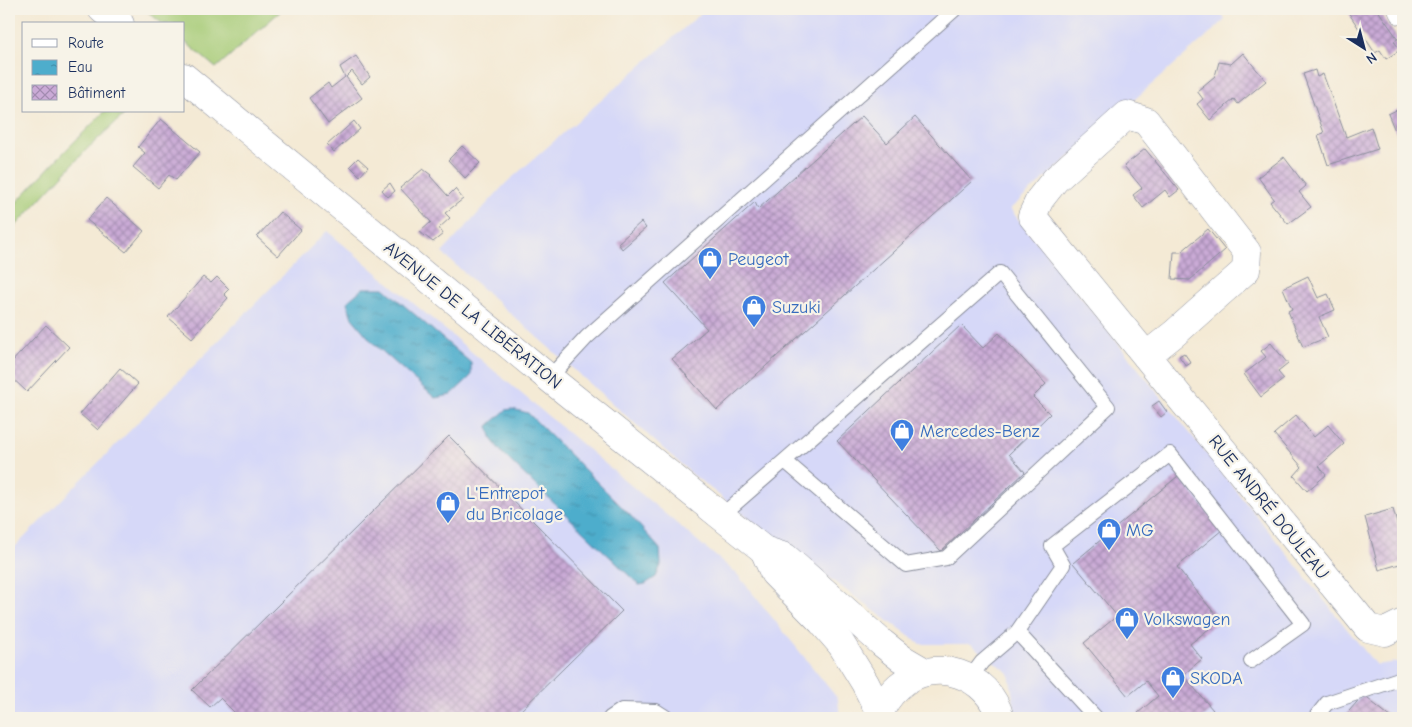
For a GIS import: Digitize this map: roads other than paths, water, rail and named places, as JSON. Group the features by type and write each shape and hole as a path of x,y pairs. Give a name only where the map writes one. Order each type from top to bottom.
{"main road":[{"path":"102,9 118,22"},
{"name":"AVENUE DE LA LIBÉRATION","path":"185,78 549,378 764,550 785,556 882,643 901,658 925,672"},
{"name":"RUE ANDRÉ DOULEAU","path":"1146,356 1176,333 1246,270 1248,252 1146,121 1127,115 1055,180 1040,199 1032,216 1146,356 1368,628 1385,632 1403,623"},
{"name":"AVENUE DE LA LIBÉRATION","path":"764,550 774,573 841,644 865,684 879,716"},
{"path":"879,716 890,694 906,680 925,672 940,670 956,672 970,678 986,690 997,708 1000,718"}],"lane":[{"path":"549,378 587,337 955,9"},
{"path":"721,516 784,461 1000,273 1108,407 946,558 906,565 784,461"},
{"path":"970,678 982,662 1017,632 1063,565 1052,546 1170,454 1303,624 1251,661"},
{"path":"1017,632 1096,718"},
{"path":"1315,718 1327,703 1402,678 1403,680"},
{"path":"610,718 622,710 656,711 667,718"}],"water":[{"path":"363,288 384,288 471,363 471,376 451,395 435,398 373,343 352,318 347,302"},
{"path":"512,409 528,413 630,515 660,549 661,565 656,577 645,584 639,585 504,455 492,440 488,426 506,410"}],"place":[{"name":"Peugeot","path":"710,280"},
{"name":"Suzuki","path":"754,328"},
{"name":"Mercedes-Benz","path":"902,452"},
{"name":"L'Entrepot du Bricolage","path":"448,524"},
{"name":"MG","path":"1109,551"},
{"name":"Volkswagen","path":"1127,640"},
{"name":"SKODA","path":"1173,699"}]}
